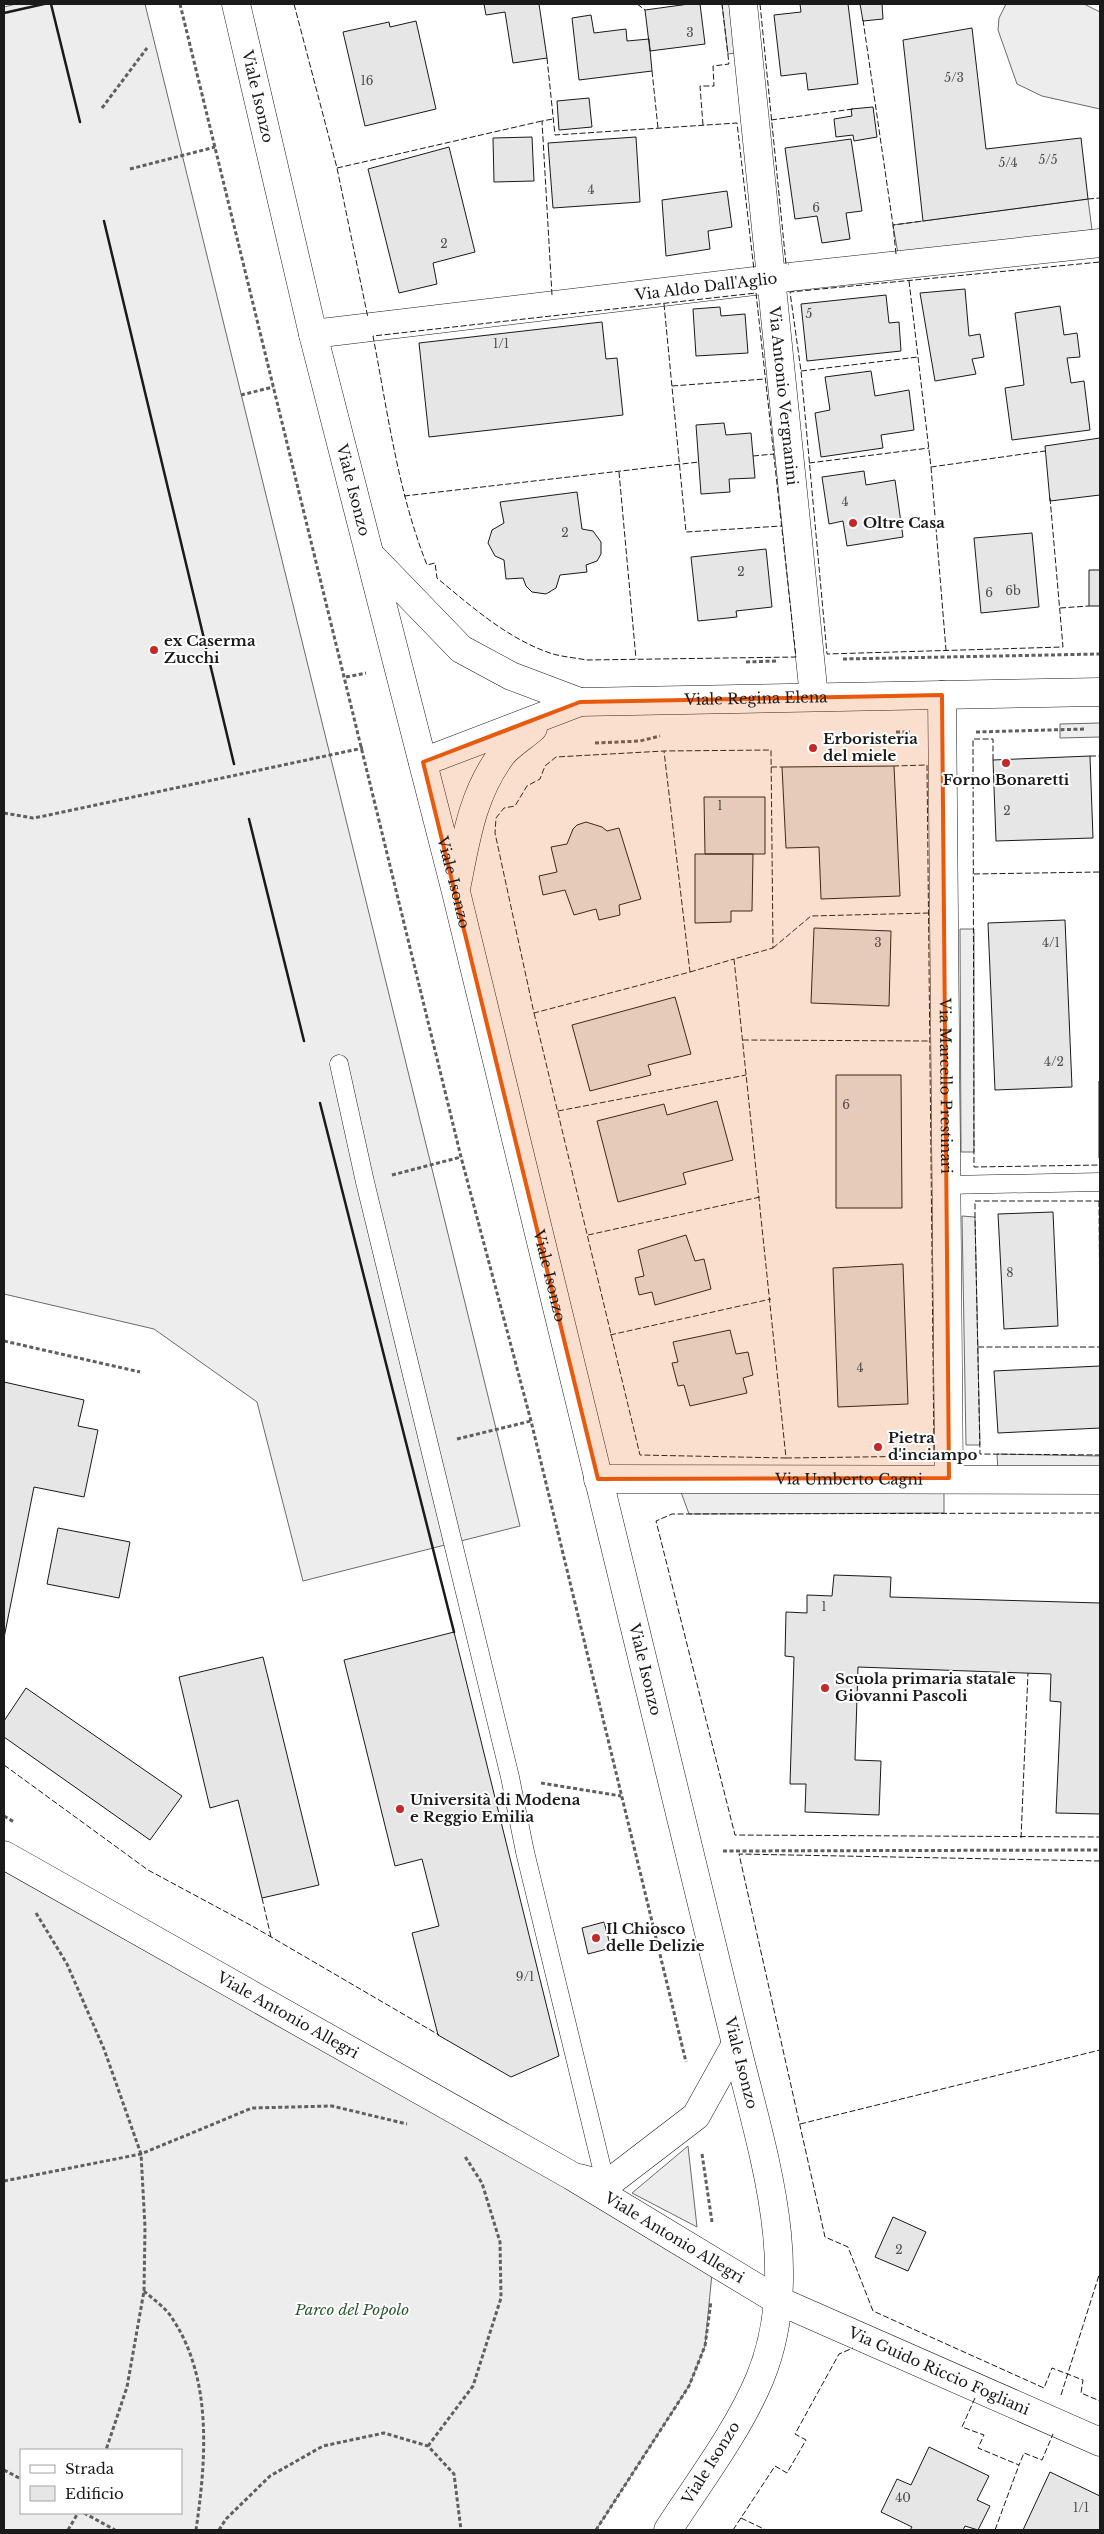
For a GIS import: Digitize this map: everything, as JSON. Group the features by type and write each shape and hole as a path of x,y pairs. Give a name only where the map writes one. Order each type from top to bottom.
{"street":[{"name":"Viale Isonzo","path":"236,4 313,334 372,557 456,892 689,1849 763,2154 778,2232 777,2300 773,2334 760,2378 738,2420 668,2530"},
{"name":"Via Antonio Vergnanini","path":"742,4 814,697"},
{"name":"Via Aldo Dall'Aglio","path":"313,334 771,279 1100,243"},
{"path":"372,557 461,649 511,676 580,702"},
{"name":"Viale Regina Elena","path":"423,762 580,702 1100,692"},
{"name":"Via Marcello Prestinari","path":"942,695 949,1478"},
{"path":"456,892 468,830 480,790 504,752 532,729 580,702"},
{"name":"Via Umberto Cagni","path":"598,1479 949,1478 1100,1480"},
{"name":"Viale Antonio Allegri","path":"4,1855 572,2176 777,2300"},
{"name":"Viale Antonio Allegri","path":"572,2176 606,2185 696,2116 736,2044"},
{"name":"Via Guido Riccio Fogliani","path":"777,2300 1100,2442"}],"lane":[{"path":"339,1064 365,1182 510,1777 606,2185"},
{"path":"946,1185 1100,1182"}],"path":[{"path":"180,4 462,1157 531,1421 692,2086 712,2220 713,2263 705,2346 689,2386 596,2530"},
{"path":"102,108 148,48"},
{"path":"130,169 215,147"},
{"path":"242,395 273,387"},
{"path":"4,813 33,818 363,748"},
{"path":"365,1182 462,1157"},
{"path":"4,1341 140,1372"},
{"path":"430,1446 531,1421"},
{"path":"510,1777 622,1796"},
{"path":"4,1816 21,1825"},
{"path":"689,1849 751,1852 1100,1850"},
{"path":"33,1909 66,1964 104,2049 141,2154 145,2227 144,2291 128,2387 106,2449"},
{"path":"4,2181 141,2154 252,2108 332,2106 408,2124"},
{"path":"428,2446 474,2386 501,2298 500,2242 482,2183 459,2148"},
{"path":"144,2291 172,2316 190,2351 201,2399 202,2493 196,2530"},
{"path":"218,2530 226,2519 270,2476 323,2446 384,2433 428,2446 454,2474 461,2530"},
{"path":"4,2470 20,2478"},
{"path":"68,2530 77,2514"},
{"path":"86,2514 115,2530"}],"highlighted area":[{"path":"942,695 949,1478 598,1479 423,762 580,702"}],"shaded area":[{"name":"ex Caserma Zucchi","path":"16,4 145,4 520,1526 303,1581 257,1402 154,1329 4,1294 4,7"},
{"path":"722,4 736,4 742,52 728,54"},
{"path":"1006,4 1084,4 1100,12 1100,109 1042,96 1017,84 998,30 999,18"},
{"path":"1088,199 1092,230 898,254 893,225"},
{"path":"1100,723 1100,737 1060,738 1060,724"},
{"path":"960,929 974,929 974,1152 961,1152"},
{"path":"962,1216 975,1217 980,1445 966,1445"},
{"path":"997,1454 1100,1456 1100,1473 998,1472"},
{"path":"944,1479 944,1513 689,1514 678,1484"},
{"name":"Parco del Popolo","path":"4,1856 713,2263 705,2346 689,2386 596,2530 4,2530"},
{"path":"688,2146 697,2227 632,2193"}],"building":[{"path":"484,4 539,4 547,58 513,63 505,12 486,15"},
{"path":"700,4 705,44 650,51 645,10"},
{"path":"800,4 848,4 858,84 808,90 806,73 781,76 774,15 801,12"},
{"path":"860,4 882,4 883,19 863,21"},
{"path":"591,15 594,33 626,29 627,41 649,39 652,71 579,80 572,18"},
{"path":"416,21 436,109 365,126 343,32 389,22 390,27"},
{"path":"972,28 986,149 1081,138 1088,199 923,221 903,40"},
{"path":"589,98 592,127 559,130 557,101"},
{"path":"873,107 877,137 854,141 853,135 836,137 834,119 852,116 851,109"},
{"path":"532,137 534,181 494,182 493,138"},
{"path":"636,137 640,202 553,208 548,143"},
{"path":"851,139 862,211 846,213 850,239 822,243 817,216 795,219 785,148"},
{"path":"449,147 475,252 433,263 437,284 399,293 368,169"},
{"path":"727,191 732,227 708,231 710,249 666,256 662,200"},
{"path":"965,289 969,336 980,334 984,357 972,359 976,374 935,381 920,293"},
{"path":"886,295 889,323 899,322 901,351 807,361 801,304"},
{"path":"1060,306 1064,335 1077,333 1080,357 1067,358 1071,383 1084,381 1090,430 1012,440 1005,388 1024,385 1015,313"},
{"path":"720,307 721,316 745,314 748,353 696,356 693,309"},
{"path":"602,322 606,359 617,358 623,415 429,437 419,343"},
{"path":"871,371 875,396 909,390 914,430 881,435 883,448 821,457 815,413 830,410 825,377"},
{"path":"724,423 726,435 751,433 755,478 729,479 730,492 701,494 696,425"},
{"path":"1100,438 1100,495 1050,501 1045,446"},
{"path":"864,471 866,485 895,480 903,537 847,546 843,521 829,524 822,477"},
{"path":"577,492 582,529 593,531 601,542 601,554 597,561 586,565 587,572 560,575 556,588 546,594 532,592 526,586 523,578 506,579 504,560 495,556 488,543 492,530 504,523 500,502"},
{"path":"1032,533 1039,607 981,613 974,538"},
{"path":"766,549 772,607 736,611 737,617 698,621 691,557"},
{"path":"1089,570 1100,570 1100,606 1089,606"},
{"path":"1090,756 1093,838 996,841 993,760"},
{"path":"894,766 900,896 821,899 819,847 786,848 782,767"},
{"path":"704,797 765,797 765,854 705,854"},
{"path":"586,822 602,827 607,831 619,828 641,899 619,905 620,915 599,920 596,909 574,915 565,890 543,895 539,876 557,872 551,847 567,844 573,829 577,825"},
{"path":"695,854 753,854 752,911 731,911 731,922 695,923"},
{"path":"1065,920 1072,1087 995,1090 988,923"},
{"path":"814,928 891,931 889,1006 811,1003"},
{"path":"675,997 691,1054 648,1065 651,1075 590,1091 572,1025"},
{"path":"836,1075 901,1075 902,1208 836,1208"},
{"path":"1100,1081 1100,1158 1099,1158"},
{"path":"717,1101 733,1160 683,1173 686,1184 618,1202 597,1121 664,1104 667,1115"},
{"path":"1053,1212 1058,1326 1004,1329 998,1214"},
{"path":"686,1235 695,1261 704,1259 711,1289 655,1305 652,1292 639,1295 635,1278 644,1276 638,1250"},
{"path":"903,1264 908,1404 838,1407 833,1268"},
{"path":"730,1330 736,1354 748,1352 753,1375 743,1378 747,1393 690,1406 684,1385 678,1386 672,1363 678,1362 673,1342"},
{"path":"1100,1366 1100,1428 998,1433 994,1371"},
{"path":"4,1382 84,1400 78,1426 98,1430 84,1497 34,1487 4,1638"},
{"path":"58,1528 130,1542 119,1598 47,1584"},
{"name":"Scuola primaria statale Giovanni Pascoli","path":"834,1575 891,1577 890,1597 1100,1603 1100,1814 1056,1813 1061,1702 1050,1701 1051,1674 858,1667 855,1760 881,1761 879,1815 805,1812 806,1784 790,1784 794,1657 785,1656 786,1612 807,1613 807,1595 832,1596"},
{"path":"454,1632 559,2056 511,2077 438,2035 412,1933 439,1926 422,1859 395,1866 344,1660"},
{"path":"263,1657 319,1885 262,1898 238,1800 210,1808 179,1677"},
{"path":"26,1688 182,1796 150,1840 4,1737 4,1721"},
{"name":"Il Chiosco delle Delizie","path":"604,1922 611,1948 588,1954 582,1928"},
{"path":"893,2217 926,2232 908,2271 875,2257"},
{"path":"929,2447 989,2476 977,2500 990,2506 978,2530 965,2526 963,2530 910,2530 912,2527 881,2512 897,2479 911,2485"},
{"path":"1050,2472 1100,2496 1100,2530 1023,2530"}],"fence":[{"path":"294,4 337,168 368,318"},
{"path":"637,4 645,10"},
{"path":"703,125 700,86 714,86 713,66 729,64 722,4"},
{"path":"760,4 786,264 789,264"},
{"path":"863,20 893,225"},
{"path":"547,58 555,135 737,123 754,270"},
{"path":"652,71 658,128"},
{"path":"771,120 853,109"},
{"path":"552,295 542,121 553,119"},
{"path":"337,168 542,121"},
{"path":"1088,199 1100,198"},
{"path":"896,254 893,225 923,221"},
{"path":"1050,498 1063,647 827,654 801,371 790,292 1100,262"},
{"path":"909,281 931,467 1045,451 1046,453"},
{"path":"756,293 796,657 587,660 557,655 537,648 506,631 477,611 437,578 435,563 427,565 408,509 373,336 756,293"},
{"path":"664,304 686,532 781,526"},
{"path":"801,371 918,357"},
{"path":"672,386 765,379"},
{"path":"809,463 929,448"},
{"path":"753,456 774,454"},
{"path":"404,496 699,462"},
{"path":"931,467 946,650"},
{"path":"619,472 636,659"},
{"path":"1060,608 1089,606"},
{"path":"993,760 993,739 973,739 974,1167 1100,1165"},
{"path":"534,1013 640,1455 786,1458 734,959 773,948 771,750 664,751 556,757 545,766 540,779 527,786 515,806 504,808 496,818 495,833 534,1013 690,972 664,751"},
{"path":"1090,756 1100,756"},
{"path":"786,1458 934,1456 927,765 894,766"},
{"path":"771,767 782,767"},
{"path":"974,874 1100,872"},
{"path":"773,948 811,916 929,913"},
{"path":"690,972 734,959"},
{"path":"743,1040 929,1041"},
{"path":"558,1111 746,1075"},
{"path":"588,1235 760,1197"},
{"path":"1100,1201 975,1201 980,1454 1100,1455"},
{"path":"1099,1201 1100,1330"},
{"path":"610,1335 771,1299"},
{"path":"978,1347 1100,1347"},
{"path":"1100,1513 672,1514 656,1521 735,1835 1100,1837"},
{"path":"1021,1838 1028,1673"},
{"path":"4,1765 148,1870 254,1927 439,2035"},
{"path":"1100,1861 739,1854 825,2237 848,2247 873,2311 1044,2388 1052,2368 1083,2380 1081,2393 1100,2401"},
{"path":"262,1898 271,1937"},
{"path":"800,2124 1100,2050"},
{"path":"1061,2395 1100,2272"},
{"path":"733,2530 775,2466 787,2473 806,2440 795,2434 839,2354 853,2348"},
{"path":"975,2398 962,2427 984,2435 978,2448 1019,2465 1024,2453 1042,2460 1053,2434"},
{"path":"995,2530 1019,2465"},
{"path":"741,2518 766,2530"}],"wall":[{"path":"4,13 44,4"},
{"path":"51,4 80,122"},
{"path":"104,221 234,764"},
{"path":"249,819 304,1041"},
{"path":"320,1103 454,1632"}],"place":[{"name":"Oltre Casa","path":"853,523"},
{"name":"ex Caserma Zucchi","path":"154,650"},
{"name":"Erboristeria del miele","path":"813,748"},
{"name":"Forno Bonaretti","path":"1006,763"},
{"name":"Pietra d'inciampo","path":"878,1447"},
{"name":"Scuola primaria statale Giovanni Pascoli","path":"825,1688"},
{"name":"Università di Modena e Reggio Emilia","path":"400,1809"},
{"name":"Il Chiosco delle Delizie","path":"596,1938"}]}
